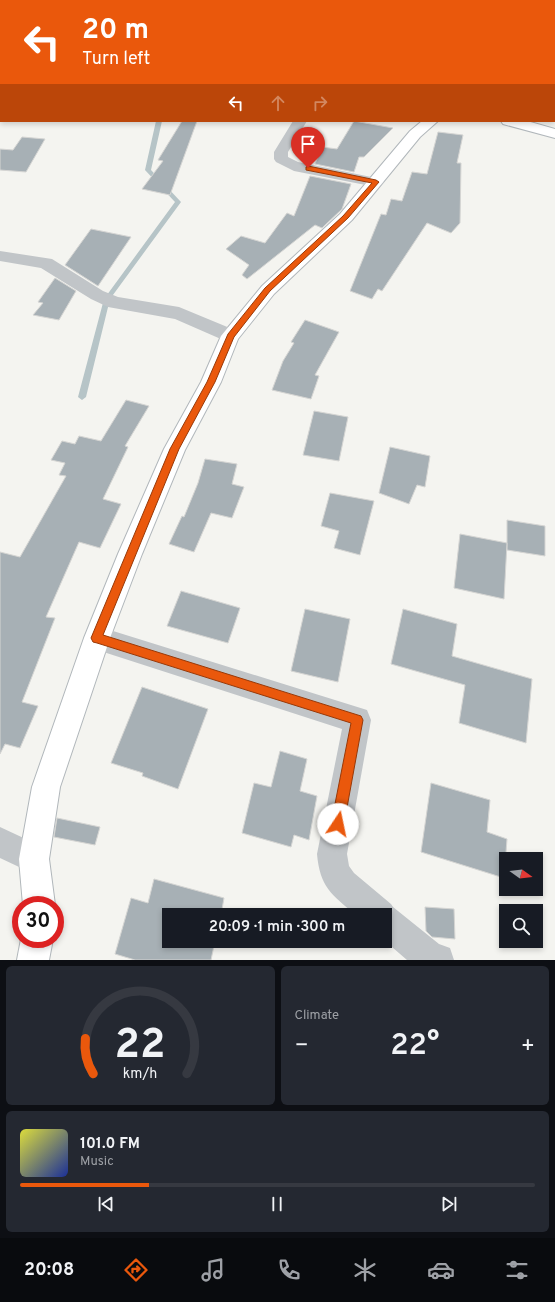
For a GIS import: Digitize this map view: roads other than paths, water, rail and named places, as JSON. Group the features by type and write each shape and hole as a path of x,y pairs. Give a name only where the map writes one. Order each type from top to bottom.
{"main road":[{"path":"38,896 34,859 46,787 97,638 175,449 211,382 230,336 268,290 346,217 415,134 430,122"},
{"path":"517,122 555,134"},
{"path":"33,960 35,948"}],"street":[{"path":"299,122 281,152 281,159 294,166 376,182"},
{"path":"0,256 46,263 97,295 114,303 179,313 230,336"},
{"path":"97,638 357,720 332,854 334,871 343,884 372,908"},
{"path":"0,842 34,859"},
{"path":"392,926 429,957 438,960"}],"waterway":[{"path":"82,397 107,299 178,202 148,170 159,122"}]}
